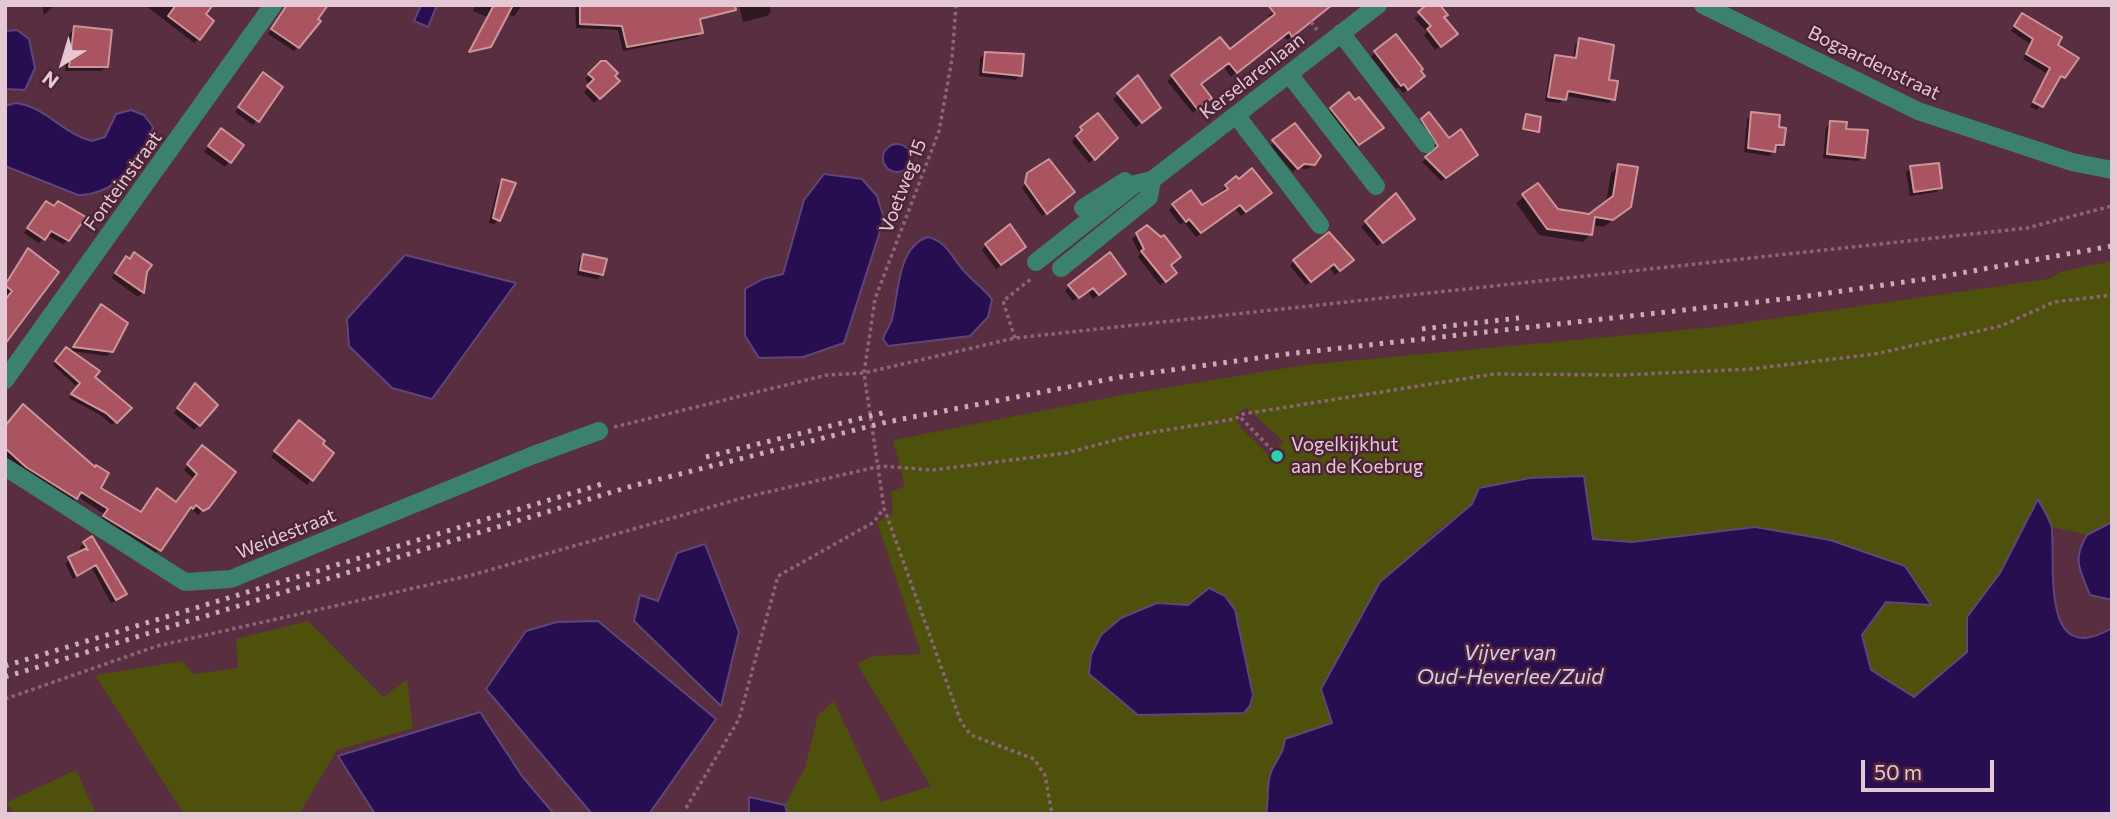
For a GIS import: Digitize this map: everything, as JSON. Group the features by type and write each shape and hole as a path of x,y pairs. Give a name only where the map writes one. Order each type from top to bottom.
{"street":[{"name":"Fonteinstraat","path":"5,380 273,5"},
{"name":"Kerselarenlaan","path":"1036,262 1236,115 1377,5"},
{"name":"Bogaardenstraat","path":"1703,5 1917,111 2072,162 2112,170"},
{"path":"1341,33 1426,144"},
{"path":"1289,74 1376,186"},
{"path":"1236,115 1320,225"},
{"path":"1061,268 1149,197 1143,182 1123,181 1083,208"},
{"name":"Weidestraat","path":"5,467 185,582 231,579 599,431"}],"path":[{"name":"Voetweg 15","path":"956,5 952,59 939,131 875,299 864,373 881,466 884,508 961,722 971,735 1034,759 1045,775 1052,814"},
{"path":"1311,22 1318,32"},
{"path":"599,431 827,375 864,373 1015,338 2027,228 2112,206"},
{"path":"5,699 157,646 472,575 746,497 881,466 933,470 1066,453 1135,435 1241,418 1243,414 1494,374 1621,375 1751,369 1875,354 2001,326 2054,302 2112,295"},
{"path":"1241,418 1275,453"},
{"path":"686,808 739,719 778,576 874,522 884,508"}],"shaded area":[{"path":"2112,261 2112,522 2087,535 2052,527 2038,500 2000,573 1967,617 1967,652 1914,697 1871,670 1862,635 1886,602 1632,542 1593,539 1472,504 1429,537 1332,723 1284,750 1272,771 1266,814 787,814 785,805 805,768 818,715 834,701 881,802 931,786 857,664 873,656 921,654 877,522 893,514 891,492 905,486 893,440 1128,394 1305,365 1716,327 2049,279 2060,272","holes":["1247,408 1284,442 1278,447 1285,451 1278,464 1240,427 1235,415","1225,596 1235,610 1253,694 1250,706 1121,618 1157,603 1188,605"]},
{"path":"308,621 383,697 407,680 413,728 337,750 299,814 184,814 95,675 183,661 193,674 238,668 236,639"},
{"path":"76,770 96,814 16,814 5,803"}],"water":[{"path":"421,5 437,5 428,27 414,21"},
{"path":"17,30 29,39 35,68 25,90 5,89 5,31"},
{"path":"16,103 27,105 72,133 92,141 105,137 116,114 131,110 144,115 153,127 143,152 126,174 104,189 78,195 5,166 5,106"},
{"path":"897,144 907,148 911,158 907,168 897,172 887,168 883,158 887,148"},
{"path":"824,174 862,179 877,196 884,219 844,343 803,357 759,358 745,336 745,289 763,279 783,274 804,200"},
{"path":"928,237 945,246 964,271 992,299 988,317 970,336 888,346 883,339 892,319 905,260 918,242"},
{"path":"405,255 516,283 432,399 392,388 349,346 347,319"},
{"name":"Vijver van Oud-Heverlee/Zuid","path":"1584,476 1593,539 1632,542 1755,527 1830,540 1905,566 1931,605 1886,602 1862,635 1871,670 1914,697 1967,652 1967,617 2000,573 2038,499 2052,529 2056,609 2063,625 2073,636 2089,637 2112,628 2112,814 1266,814 1269,777 1285,739 1332,723 1321,689 1380,582 1472,504 1479,488 1530,478"},
{"path":"2112,522 2112,600 2090,595 2079,566 2079,552 2087,535"},
{"path":"705,544 739,632 721,706 634,621 640,595 658,601 677,553"},
{"path":"1209,588 1225,596 1235,610 1253,695 1250,706 1244,713 1138,715 1089,674 1091,655 1101,635 1121,618 1157,603 1188,605"},
{"path":"598,621 716,719 649,814 592,814 486,689 526,631 557,622"},
{"path":"480,712 522,776 554,814 375,814 338,756"},
{"path":"749,797 785,805 787,814 749,814"}],"building":[{"path":"176,5 213,5 206,14 214,21 200,40 168,16"},
{"path":"287,5 328,5 318,19 321,21 299,48 271,29"},
{"path":"494,5 513,5 491,47 469,52"},
{"path":"580,5 735,5 736,10 700,19 703,33 627,47 622,26 580,24"},
{"path":"1268,5 1332,5 1292,37 1289,32 1237,73 1229,63 1201,84 1212,98 1198,110 1171,75 1220,37 1230,49 1275,14"},
{"path":"1426,5 1440,5 1448,15 1444,17 1458,34 1441,47 1427,29 1431,26 1418,12"},
{"path":"2022,13 2062,37 2058,45 2079,58 2065,78 2061,76 2043,107 2033,102 2050,68 2026,54 2033,39 2014,26"},
{"path":"74,26 112,30 108,67 69,67"},
{"path":"1396,34 1423,69 1421,71 1425,76 1408,90 1404,84 1401,86 1374,51"},
{"path":"1579,38 1614,45 1609,80 1618,81 1615,100 1568,91 1566,100 1548,97 1555,55 1576,58"},
{"path":"985,52 1024,54 1022,76 983,72"},
{"path":"601,61 606,61 618,73 615,76 620,81 600,99 587,86 594,79 588,74"},
{"path":"263,72 283,87 259,122 238,107"},
{"path":"1138,75 1161,108 1142,123 1117,93"},
{"path":"1349,92 1355,100 1359,97 1384,128 1359,145 1330,108"},
{"path":"1429,112 1449,138 1461,129 1478,155 1446,178 1425,157 1438,146 1421,119"},
{"path":"1751,112 1780,115 1779,127 1786,128 1784,145 1776,145 1775,152 1748,148"},
{"path":"1098,113 1118,138 1095,160 1076,136 1082,130 1080,127"},
{"path":"1526,114 1541,117 1539,132 1523,129"},
{"path":"1830,121 1847,122 1846,129 1868,130 1865,158 1827,154"},
{"path":"1295,123 1321,156 1315,165 1304,164 1298,169 1272,140"},
{"path":"221,128 244,145 231,163 208,146"},
{"path":"1049,159 1075,192 1047,214 1025,183 1027,173"},
{"path":"1939,163 1942,188 1914,192 1910,166"},
{"path":"1618,164 1638,167 1631,207 1613,220 1595,217 1592,235 1547,229 1522,194 1538,183 1558,209 1589,214 1613,196"},
{"path":"1252,168 1272,193 1246,212 1240,205 1201,233 1189,219 1186,222 1172,204 1191,190 1202,205 1228,189 1225,185 1236,176 1239,179"},
{"path":"502,179 516,183 500,221 493,218"},
{"path":"1396,193 1415,219 1383,243 1365,221"},
{"path":"46,201 54,206 58,201 86,217 69,241 51,231 45,240 27,228"},
{"path":"1010,224 1026,247 1001,265 985,244"},
{"path":"1147,225 1161,237 1164,235 1181,257 1171,265 1177,273 1166,282 1141,251 1144,249 1136,233"},
{"path":"1329,232 1354,260 1340,271 1334,264 1311,282 1293,260"},
{"path":"28,248 59,272 5,344 5,300 12,291 5,285"},
{"path":"134,252 152,265 147,272 144,293 115,273 126,256 130,259"},
{"path":"1110,252 1126,274 1099,295 1093,288 1079,298 1068,285"},
{"path":"583,254 607,259 603,275 580,270"},
{"path":"101,304 128,323 113,352 73,347"},
{"path":"66,347 100,371 95,377 132,408 117,423 106,413 71,394 80,383 55,361"},
{"path":"195,383 218,405 200,426 177,408"},
{"path":"23,404 95,467 96,465 109,473 101,488 141,512 157,488 176,502 197,474 187,464 202,445 236,472 209,508 203,511 196,505 193,509 191,507 161,551 103,516 108,509 81,492 77,499 26,467 5,448 5,426"},
{"path":"299,420 325,441 323,444 334,453 313,481 274,451"},
{"path":"92,536 127,594 116,600 96,565 77,576 68,557 88,550 83,542"}],"railway":[{"path":"5,677 632,486 887,422 1120,377 1287,354 1793,298 1939,277 2112,246"},
{"path":"1422,329 1519,318"},
{"path":"706,457 886,412"},
{"path":"5,666 605,483"}],"place":[{"name":"Vogelkijkhut aan de Koebrug","path":"1277,456"}]}
